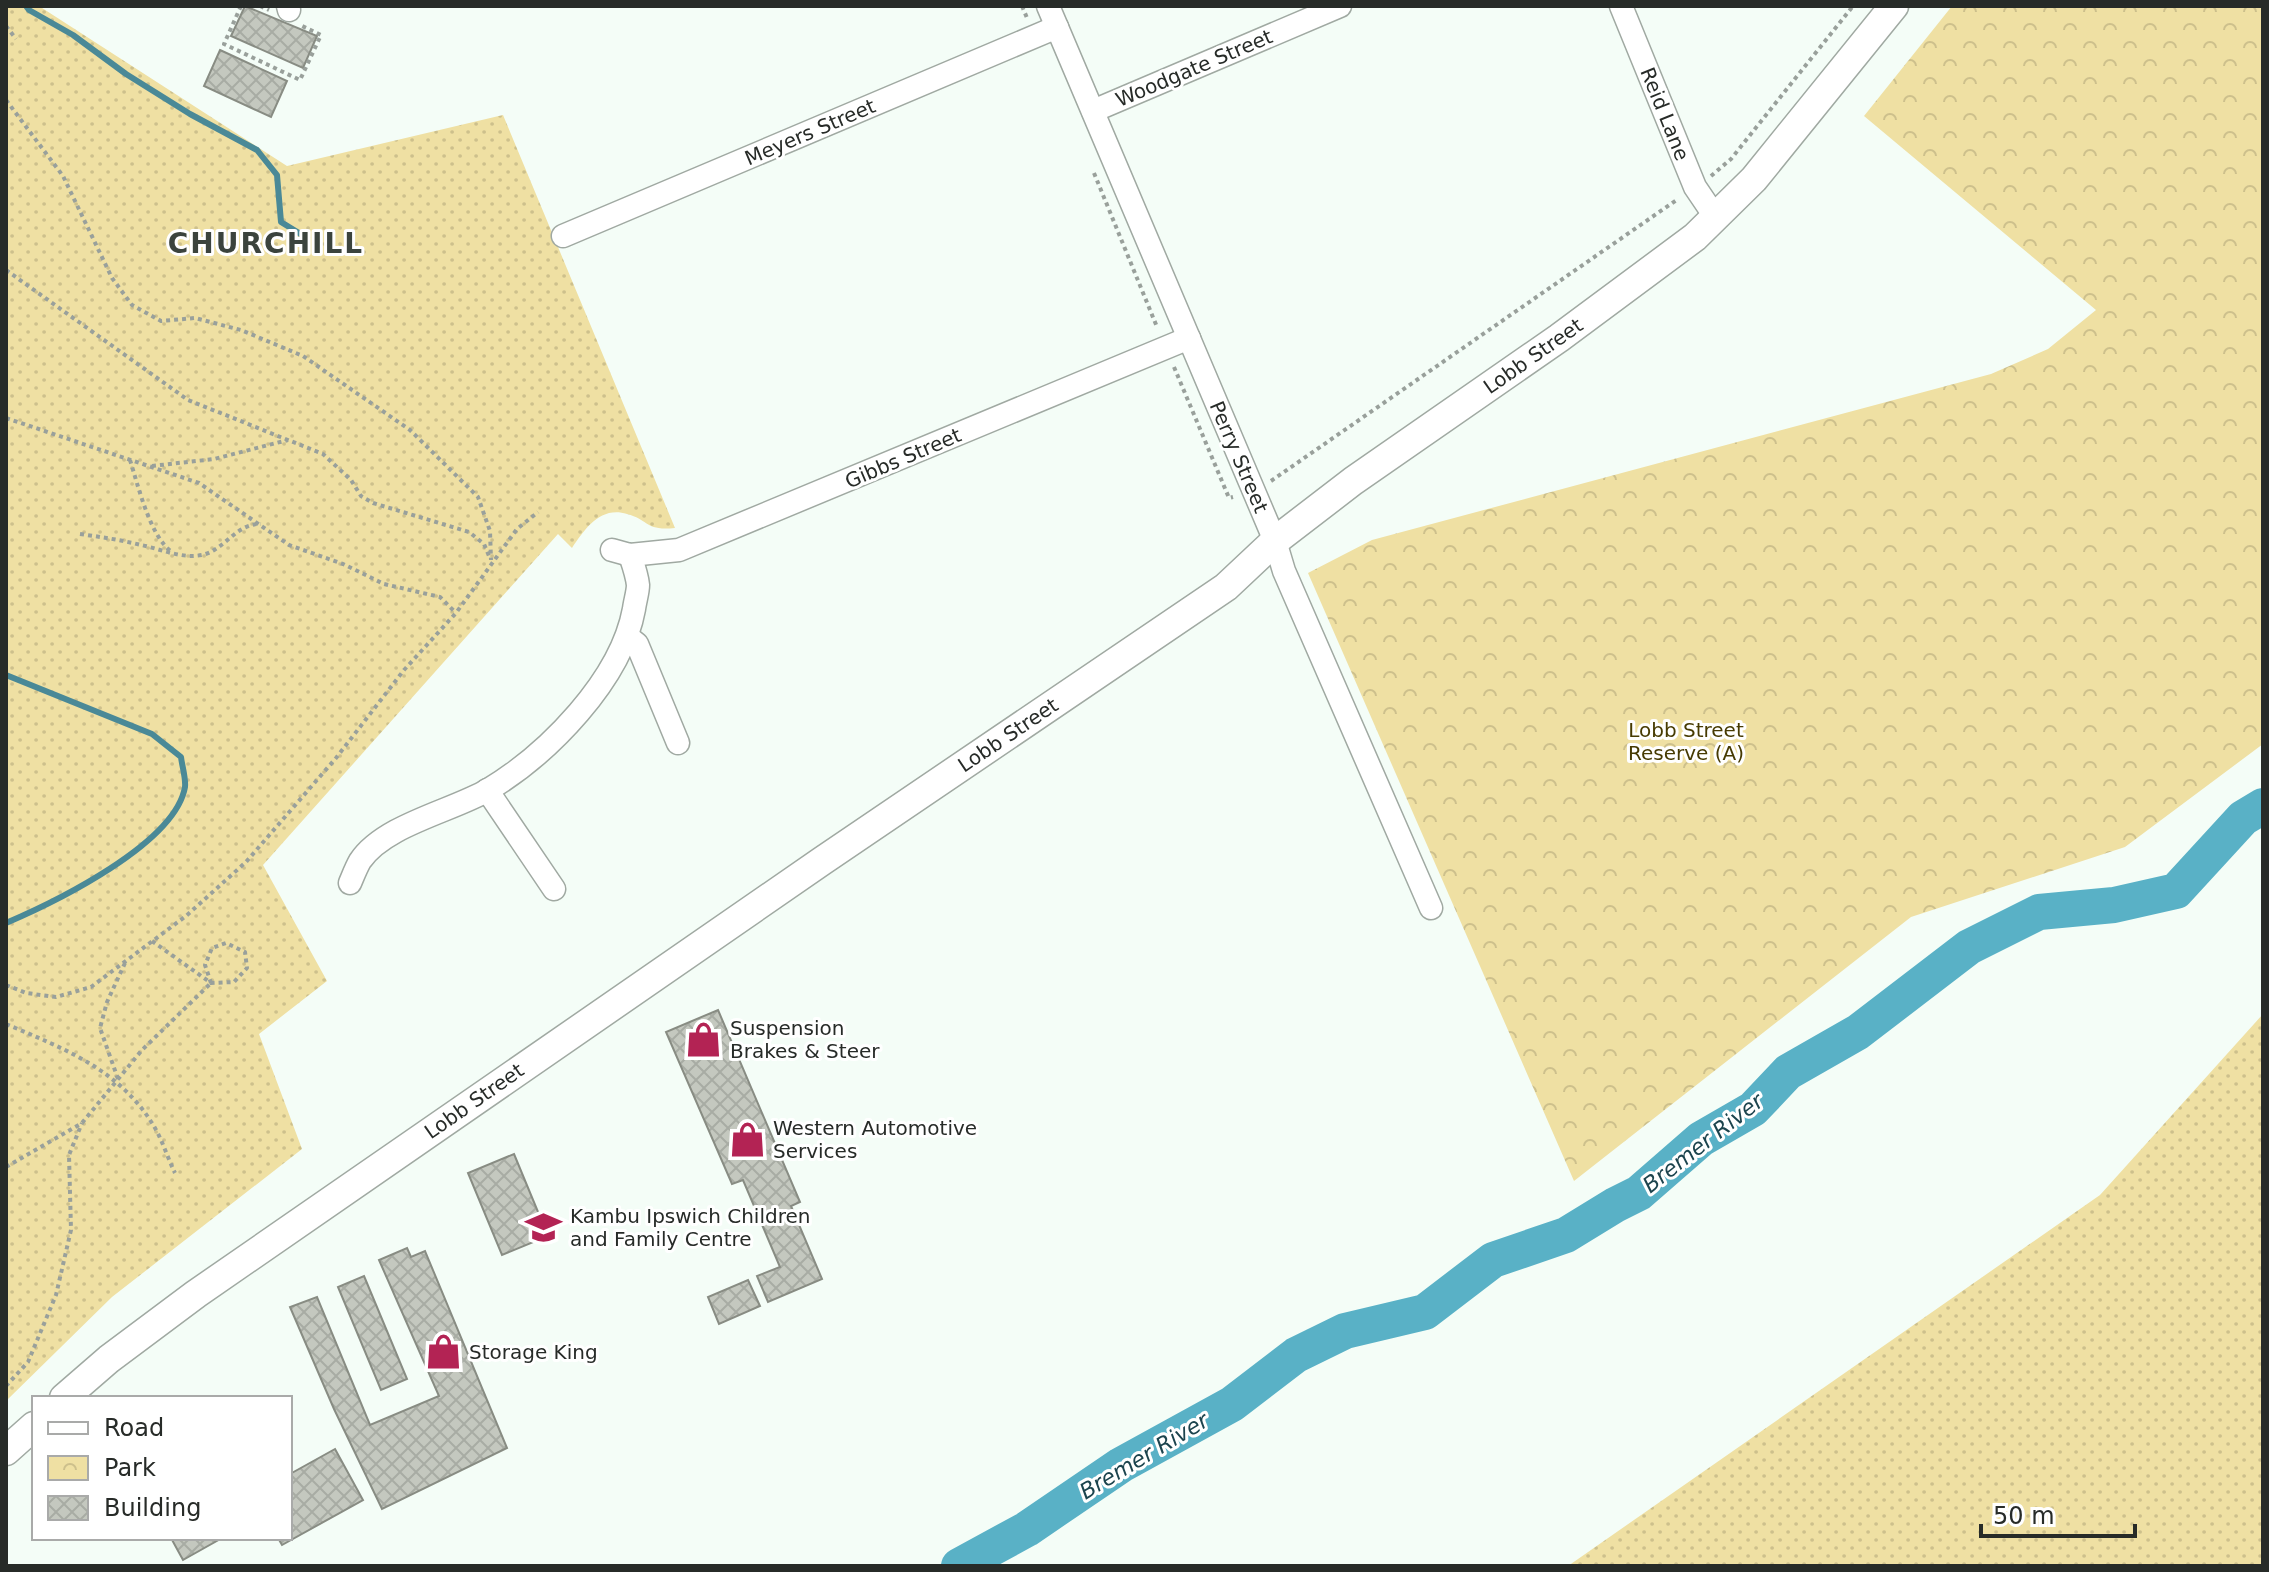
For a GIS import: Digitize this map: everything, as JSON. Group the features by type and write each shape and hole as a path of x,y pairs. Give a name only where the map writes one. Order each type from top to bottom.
{"main road":[{"name":"Lobb Street","path":"66,1396 148,1329 233,1268 822,861 1226,587 1275,541 1353,481 1639,280 1716,218 1754,179 1894,6"},
{"path":"6,1451 32,1428"}],"street":[{"name":"Perry Street","path":"1048,6 1275,541 1284,571 1431,908"},
{"name":"Woodgate Street","path":"1093,111 1340,6"},
{"name":"Reid Lane","path":"1621,6 1695,187 1716,218"},
{"name":"Meyers Street","path":"563,236 1057,27"},
{"name":"Gibbs Street","path":"627,636 638,587 621,552 656,555 679,550 1189,338"},
{"path":"350,883 360,861 387,838 425,817 487,790 542,751 571,722 593,693 627,636 637,644 678,743"},
{"path":"487,790 554,889"}],"path":[{"path":"241,6 224,44 300,80 321,35 287,13 260,6"},
{"path":"1022,6 1035,38"},
{"path":"1274,480 1724,167 1853,6"},
{"path":"6,26 16,39"},
{"path":"6,100 63,176 112,278 132,305 161,321 195,318 241,330 303,356 410,430 478,497 490,531 491,562"},
{"path":"1092,170 1158,326 1156,330 1229,498"},
{"path":"6,270 188,400 323,454 351,480 361,496 373,503 469,532 484,544 491,562"},
{"path":"6,418 199,483 263,524 289,545 343,564 384,584 440,597 456,613"},
{"path":"150,466 214,459 290,440"},
{"path":"130,460 163,546 177,555"},
{"path":"6,985 26,993 56,997 91,987 186,916 246,862 336,758 404,670 456,613 517,529 538,512"},
{"path":"80,534 143,545 177,555 203,555 221,546 244,526 263,524"},
{"path":"152,941 211,983 234,982 247,968 245,952 226,943 212,948 205,965 211,983"},
{"path":"126,961 107,1002 100,1028 119,1081 155,1128 175,1173"},
{"path":"6,1167 82,1123 142,1050 211,983"},
{"path":"6,1024 62,1048 119,1081"},
{"path":"6,1386 28,1362 56,1295 71,1230 69,1155 82,1123"}],"green space":[{"path":"6,6 39,6 287,166 503,115 675,528 652,526 634,516 617,512 594,521 572,548 558,534 263,865 327,981 259,1034 302,1149 112,1297 6,1401"},
{"name":"Lobb Street Reserve (A)","path":"1952,6 2263,6 2263,744 2125,847 1911,917 1574,1181 1308,573 1372,540 1991,374 2048,349 2096,310 1864,116"},
{"path":"2263,1014 2263,1566 1568,1566 2100,1195"}],"building":[{"path":"245,6 317,36 303,68 231,36"},
{"path":"220,50 287,81 271,117 204,86"},
{"path":"718,1010 800,1202 791,1206 822,1279 768,1302 757,1276 780,1267 743,1180 732,1184 666,1032"},
{"path":"514,1154 548,1236 502,1255 468,1173"},
{"name":"Storage King","path":"407,1248 411,1257 425,1251 507,1448 382,1509 290,1307 317,1297 370,1425 439,1396 379,1260"},
{"path":"364,1276 407,1379 381,1390 338,1287"},
{"path":"748,1280 760,1306 719,1324 708,1297"},
{"path":"335,1449 363,1500 292,1539 292,1473"},
{"path":"172,1540 218,1540 183,1560"}],"waterway":[{"path":"26,6 190,114 257,150 277,175 281,222 307,238"},
{"path":"6,675 152,734 181,757 185,783 176,808 160,829 137,850 82,886 6,923"},
{"name":"Bremer River","path":"959,1566 1027,1529 1121,1465 1232,1404 1296,1355 1345,1331 1425,1312 1493,1260 1566,1235 1639,1193 1701,1139 1753,1109 1788,1072 1858,1032 1969,947 2039,912 2114,905 2176,891 2243,818 2263,806"}],"place":[{"name":"Suspension Brakes & Steer","path":"704,1040"},
{"name":"Western Automotive Services","path":"747,1140"},
{"name":"Kambu Ipswich Children and Family Centre","path":"544,1227"},
{"name":"Storage King","path":"443,1352"}],"district":[{"name":"CHURCHILL","path":"266,243"}]}
